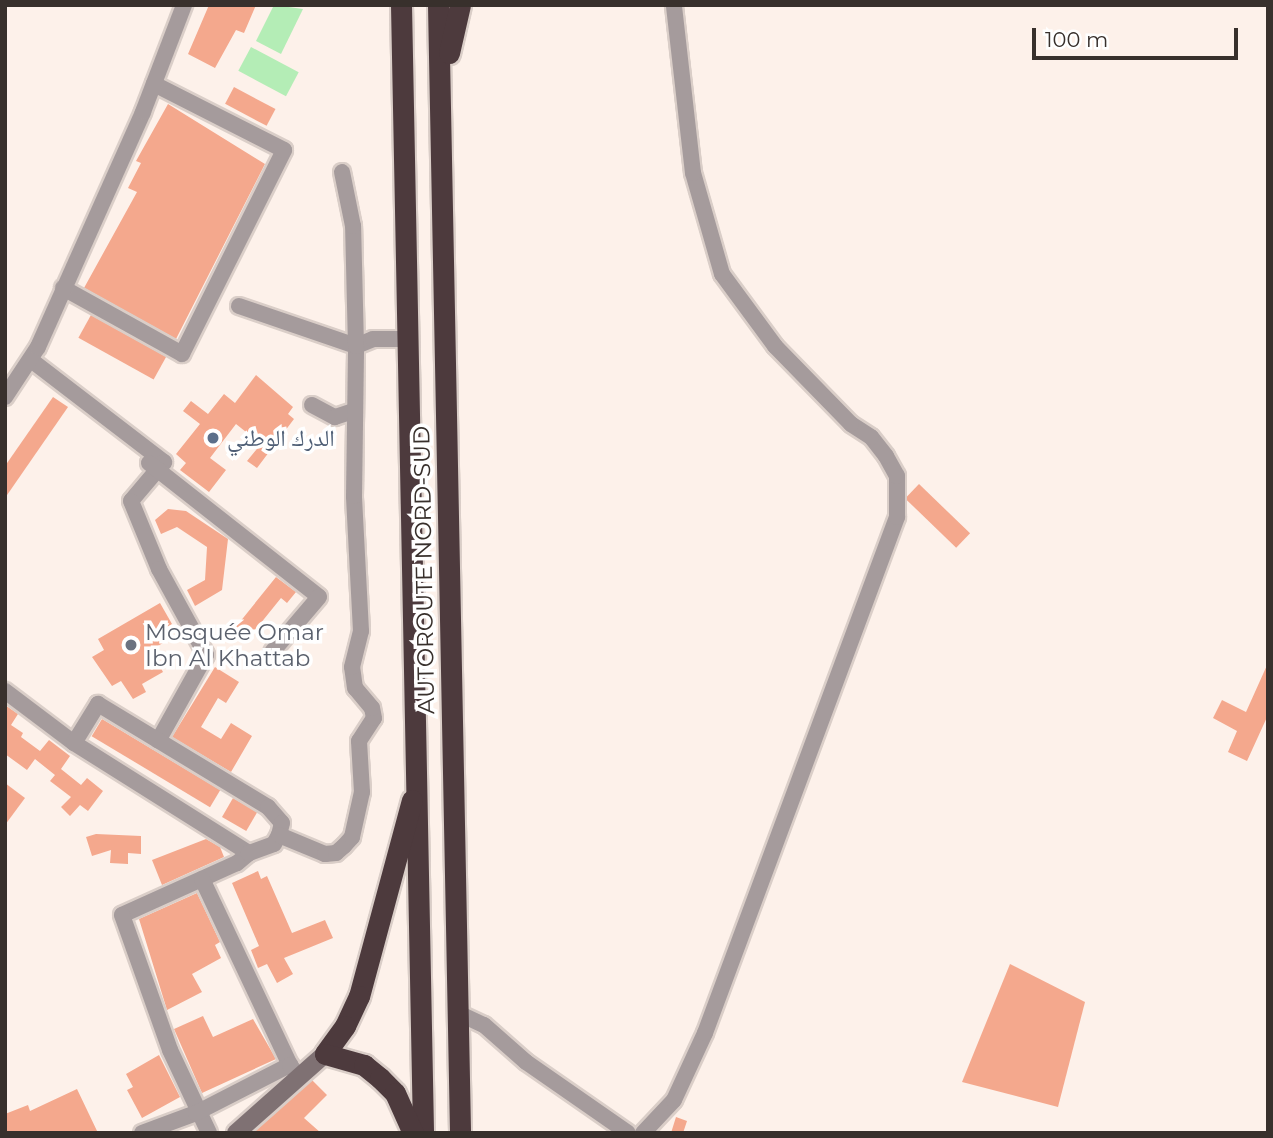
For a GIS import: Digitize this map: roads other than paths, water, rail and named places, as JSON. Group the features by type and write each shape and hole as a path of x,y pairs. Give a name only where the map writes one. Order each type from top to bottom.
{"highway":[{"name":"AUTOROUTE NORD-SUD","path":"401,5 423,1133"},
{"name":"AUTOROUTE NORD-SUD","path":"438,5 460,1014 460,1133"},
{"path":"441,111 460,5"},
{"path":"413,1133 395,1093 380,1078 364,1065 326,1054 345,1026 359,996 418,785"}],"main road":[{"path":"236,1133 295,1071 326,1054"}],"street":[{"path":"5,397 28,364 63,288 154,84 184,5"},
{"path":"643,1133 674,1100 705,1033 897,517 897,476 886,456 871,437 851,424 775,346 722,274 693,173 674,5"},
{"path":"63,288 182,354 284,150 154,84"},
{"path":"279,835 325,854 344,846 352,837 362,792 359,741 374,718 355,688 352,667 361,631 353,411 356,346 353,226 342,172"},
{"path":"239,306 356,346 373,338 408,339"},
{"path":"28,364 164,462 131,501 159,569 206,655 158,741"},
{"path":"312,405 335,417 353,411"},
{"path":"157,469 319,597 272,652"},
{"path":"5,691 74,743 249,853"},
{"path":"74,743 98,704 268,807 282,823 274,844 249,853 202,879 122,915 196,1113 209,1133"},
{"path":"142,1133 295,1071 202,879"},
{"path":"460,1014 484,1025 526,1062 628,1133"}],"place":[{"name":"الدرك الوطني","path":"213,438"},
{"name":"Mosquée Omar Ibn Al Khattab","path":"131,645"}]}
